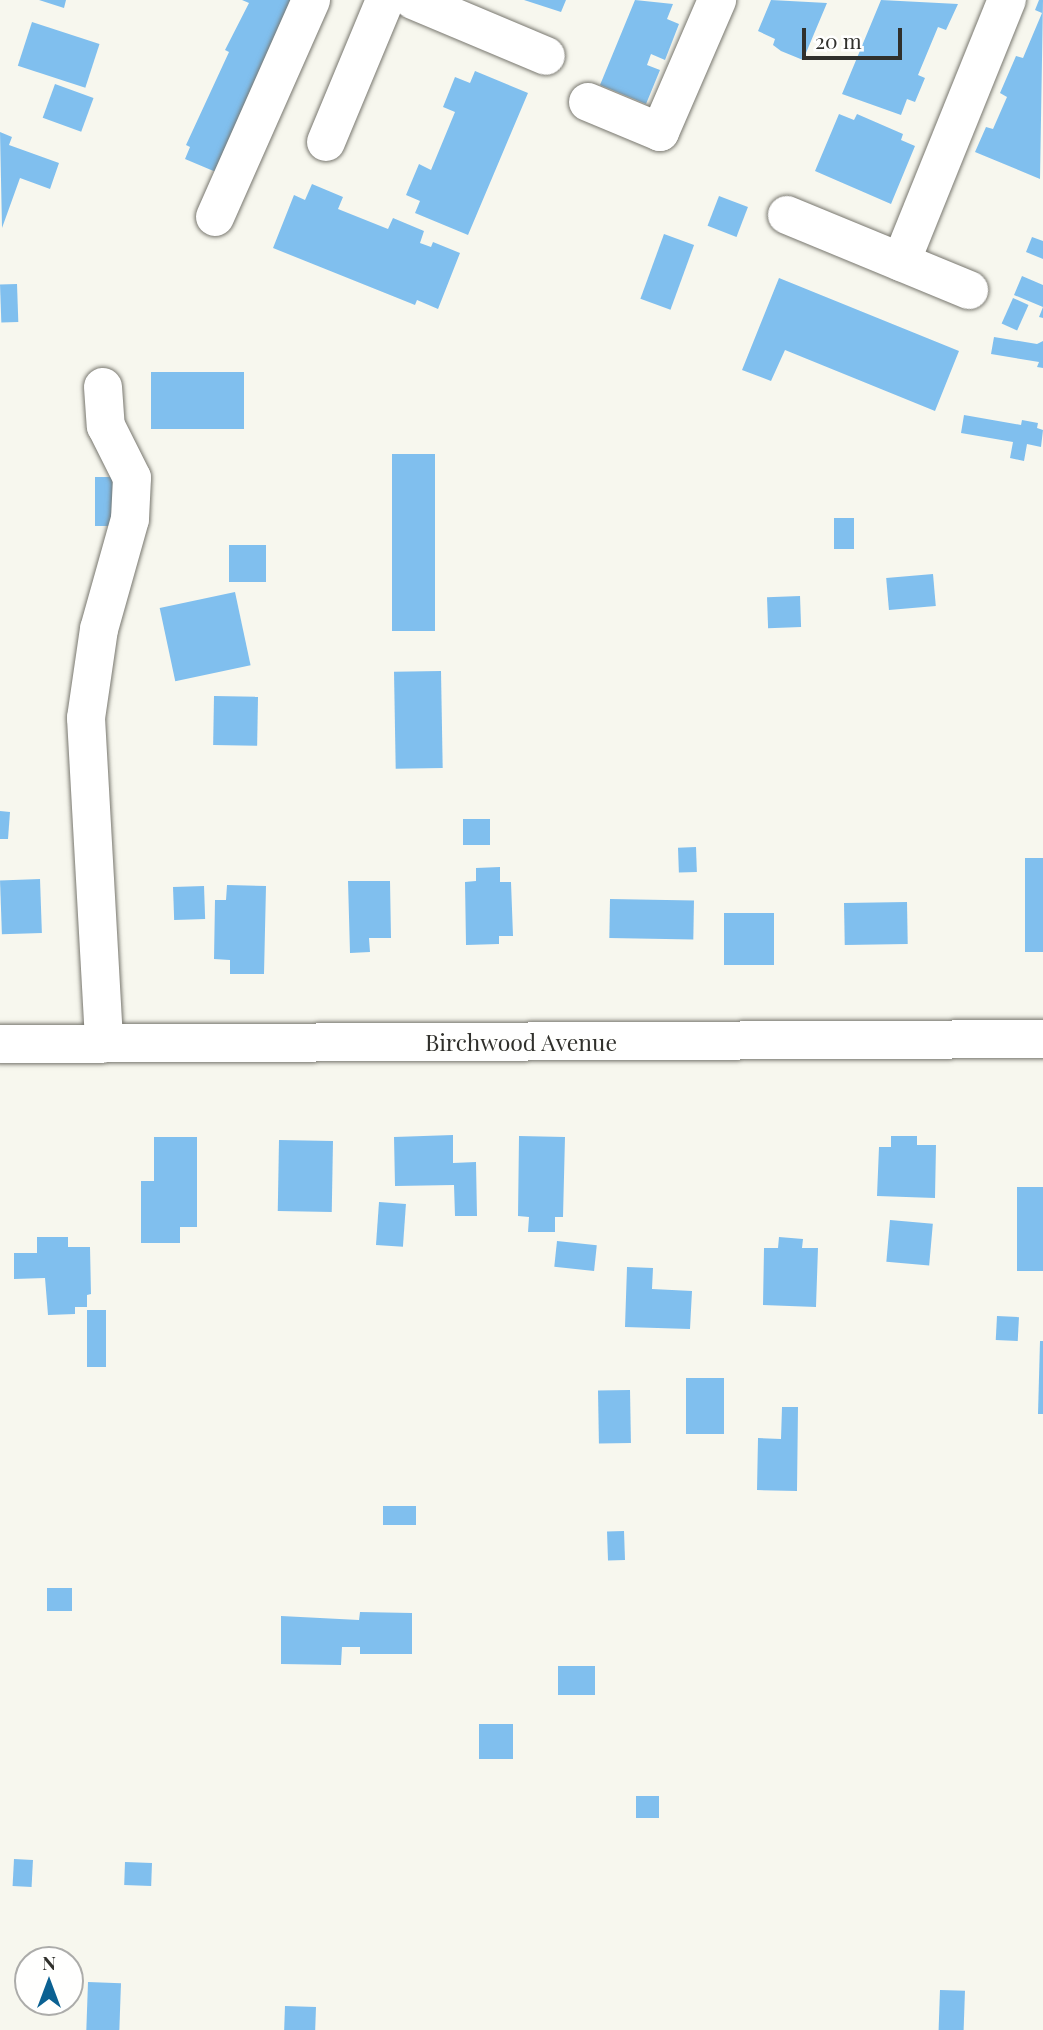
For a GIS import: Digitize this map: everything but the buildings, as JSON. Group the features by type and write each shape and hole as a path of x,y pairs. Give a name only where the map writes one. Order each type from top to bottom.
{"street":[{"path":"215,217 311,0"},
{"path":"326,142 385,0"},
{"path":"413,0 546,56"},
{"path":"588,102 660,132 717,0"},
{"path":"901,262 1007,0"},
{"path":"787,215 969,290"},
{"path":"103,387 106,426 132,478 130,519 99,629 86,718 104,1044"},
{"name":"Birchwood Avenue","path":"0,1044 1043,1039"}]}
